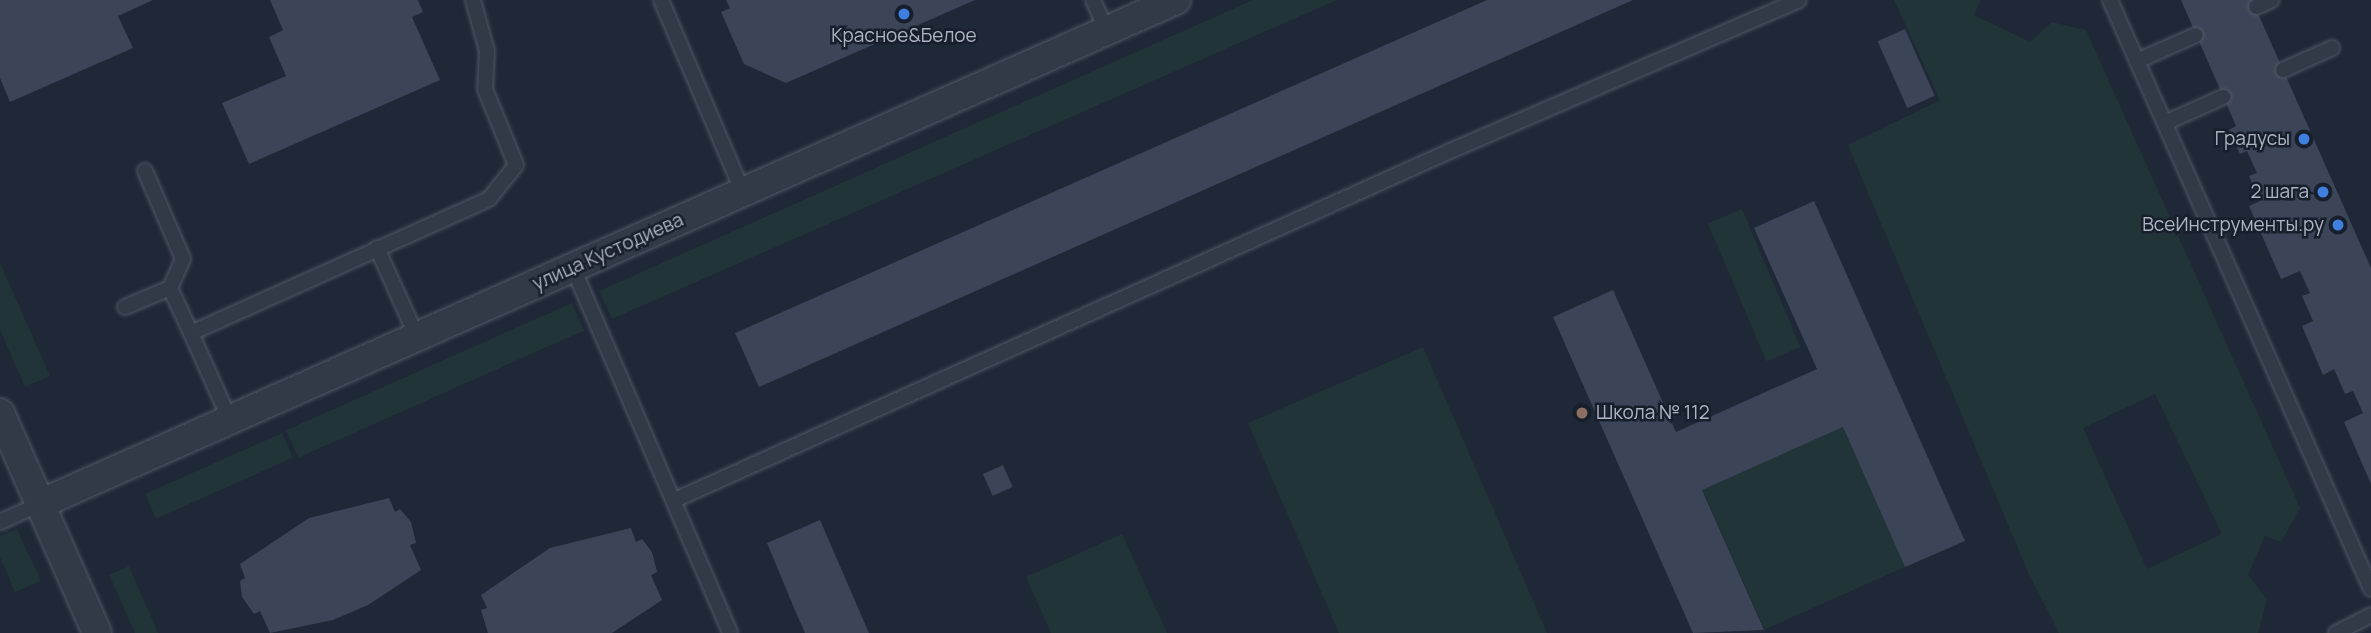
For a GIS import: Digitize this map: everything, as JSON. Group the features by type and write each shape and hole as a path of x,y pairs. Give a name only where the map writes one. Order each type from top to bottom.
{"street":[{"name":"улица Кустодиева","path":"40,504 1176,0"},
{"path":"0,413 97,633"}],"lane":[{"path":"191,333 489,199 516,165 485,89 487,51 473,0"},
{"path":"661,0 743,192"},
{"path":"1093,0 1107,31"},
{"path":"675,499 1436,157 1782,4 1799,0"},
{"path":"2110,0 2371,589"},
{"path":"2256,8 2272,0"},
{"path":"2137,61 2196,34"},
{"path":"2283,70 2332,48"},
{"path":"2165,123 2223,97"},
{"path":"125,307 170,288 183,259 145,171"},
{"path":"377,248 417,337"},
{"path":"573,268 675,499 730,633"},
{"path":"170,288 230,420"},
{"path":"0,522 40,504"},
{"path":"2336,633 2371,615"}],"green space":[{"path":"1253,0 1337,0 612,319 599,291"},
{"path":"1894,0 1981,0 1974,15 2030,42 2052,22 2086,30 2300,508 2281,542 2265,536 2248,575 2267,599 2258,633 2059,633 2028,572 1848,145 1940,100","holes":["2155,394 2222,534 2147,569 2083,428"]},
{"path":"1742,209 1801,347 1767,362 1708,223"},
{"path":"0,263 50,376 25,387 0,330"},
{"path":"572,303 584,330 298,458 286,430"},
{"path":"1423,347 1547,633 1339,633 1248,423"},
{"path":"1843,427 1905,567 1765,629 1702,490"},
{"path":"282,433 293,458 156,519 145,494"},
{"path":"17,529 41,581 15,592 0,557 0,536"},
{"path":"1122,534 1167,633 1051,633 1026,577"},
{"path":"129,566 158,633 135,633 109,575"}],"building":[{"path":"0,0 153,0 118,16 133,48 10,102 0,78"},
{"path":"270,0 418,0 423,12 412,17 440,80 249,164 222,103 286,76 269,37 283,30"},
{"path":"726,0 975,0 786,83 744,64 721,12 730,8"},
{"path":"1487,0 1633,0 759,387 735,333"},
{"path":"2181,0 2252,0 2371,268 2371,484 2344,422 2363,413 2353,391 2345,394 2334,369 2323,375 2302,326 2313,321 2302,296 2310,293 2300,271 2281,279 2249,206 2260,201 2249,176 2257,173 2247,151 2240,154 2229,130 2236,126"},
{"path":"1905,29 1935,96 1907,108 1878,41"},
{"path":"1814,201 1965,541 1905,567 1843,427 1702,490 1764,630 1693,633 1553,317 1613,290 1676,432 1817,369 1754,228"},
{"path":"1003,465 1013,487 993,496 983,474"},
{"path":"389,498 395,512 400,509 411,522 416,543 410,545 421,570 368,605 333,620 270,633 260,611 254,614 242,597 240,581 245,578 240,564 309,518"},
{"path":"820,520 869,633 805,633 794,608 767,543"},
{"path":"631,528 636,542 642,539 652,552 657,572 651,575 662,600 612,633 488,633 481,610 487,608 481,595 550,548"}],"place":[{"name":"Красное&Белое","path":"904,14"},
{"name":"Градусы","path":"2304,139"},
{"name":"2 шага","path":"2323,192"},
{"name":"ВсеИнструменты.ру","path":"2338,225"},
{"name":"Школа № 112","path":"1582,413"}]}
